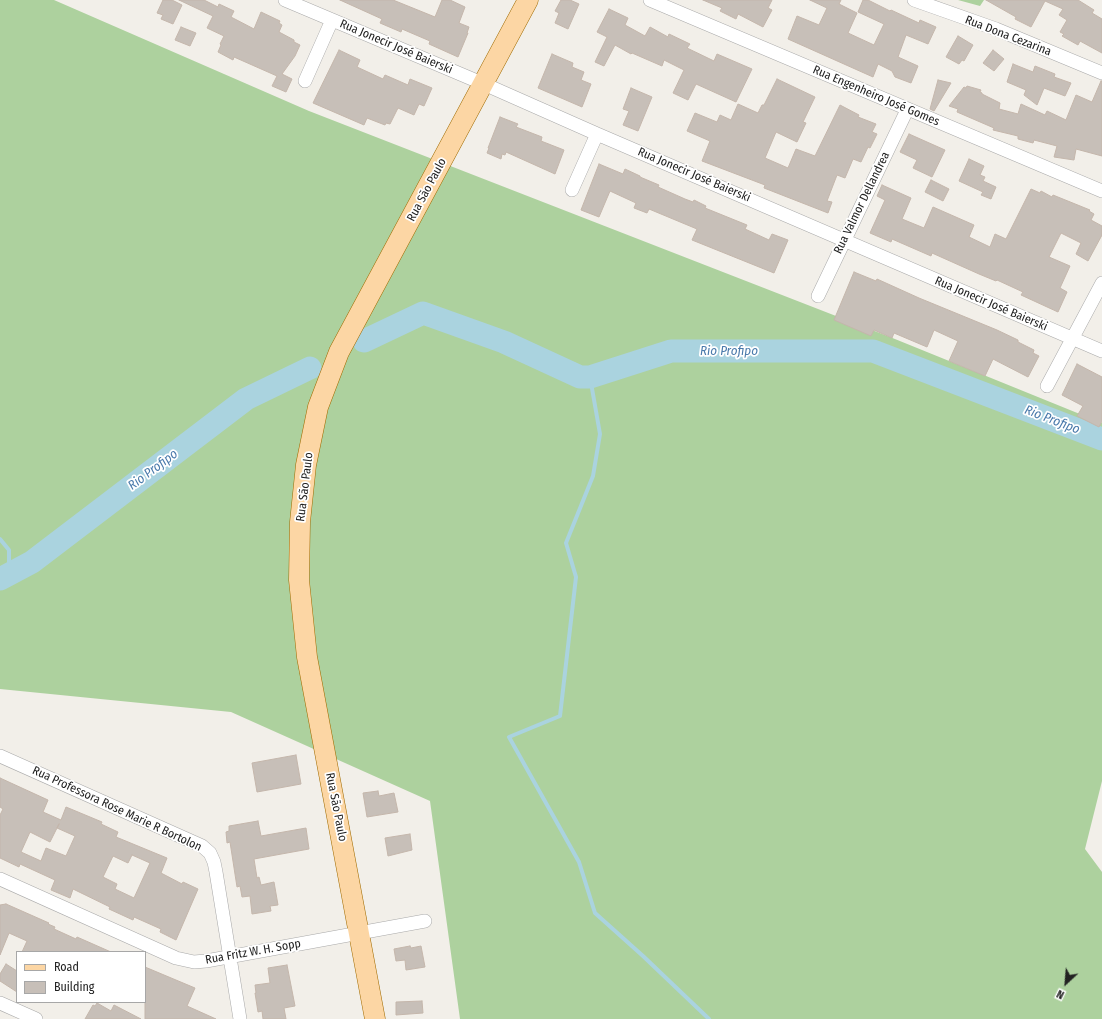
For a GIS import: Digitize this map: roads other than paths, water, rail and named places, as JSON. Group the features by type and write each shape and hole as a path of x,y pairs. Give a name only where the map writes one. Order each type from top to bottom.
{"main road":[{"name":"Rua São Paulo","path":"375,1019 307,657 299,580 300,522 306,465 318,407 339,352 528,0"}],"street":[{"name":"Rua Jonecir José Baierski","path":"285,0 484,84 1102,351"},
{"name":"Rua Engenheiro José Gomes","path":"650,0 907,110 1102,191"},
{"name":"Rua Dona Cezarina","path":"914,0 996,29 1102,73"},
{"path":"305,81 332,20"},
{"name":"Rua Valmor Dellandrea","path":"818,296 907,110"},
{"path":"572,190 597,134"},
{"path":"1047,386 1102,283"},
{"name":"Rua Professora Rose Marie R Bortolon","path":"0,756 202,846 210,853 214,862 240,1019"},
{"name":"Rua Fritz W. H. Sopp","path":"0,879 176,958 194,962 230,957 425,921"},
{"path":"0,1003 36,1019"}],"waterway":[{"name":"Rio Profipo","path":"364,341 423,313 504,342 580,377 590,377 671,351 873,351 1102,439"},
{"name":"Rio Profipo","path":"0,579 32,562 246,399 310,368"},
{"path":"590,377 600,434 593,476 566,543 576,577 560,716 509,737 579,862 595,913 709,1019"},
{"path":"0,539 9,550 9,574"}]}
